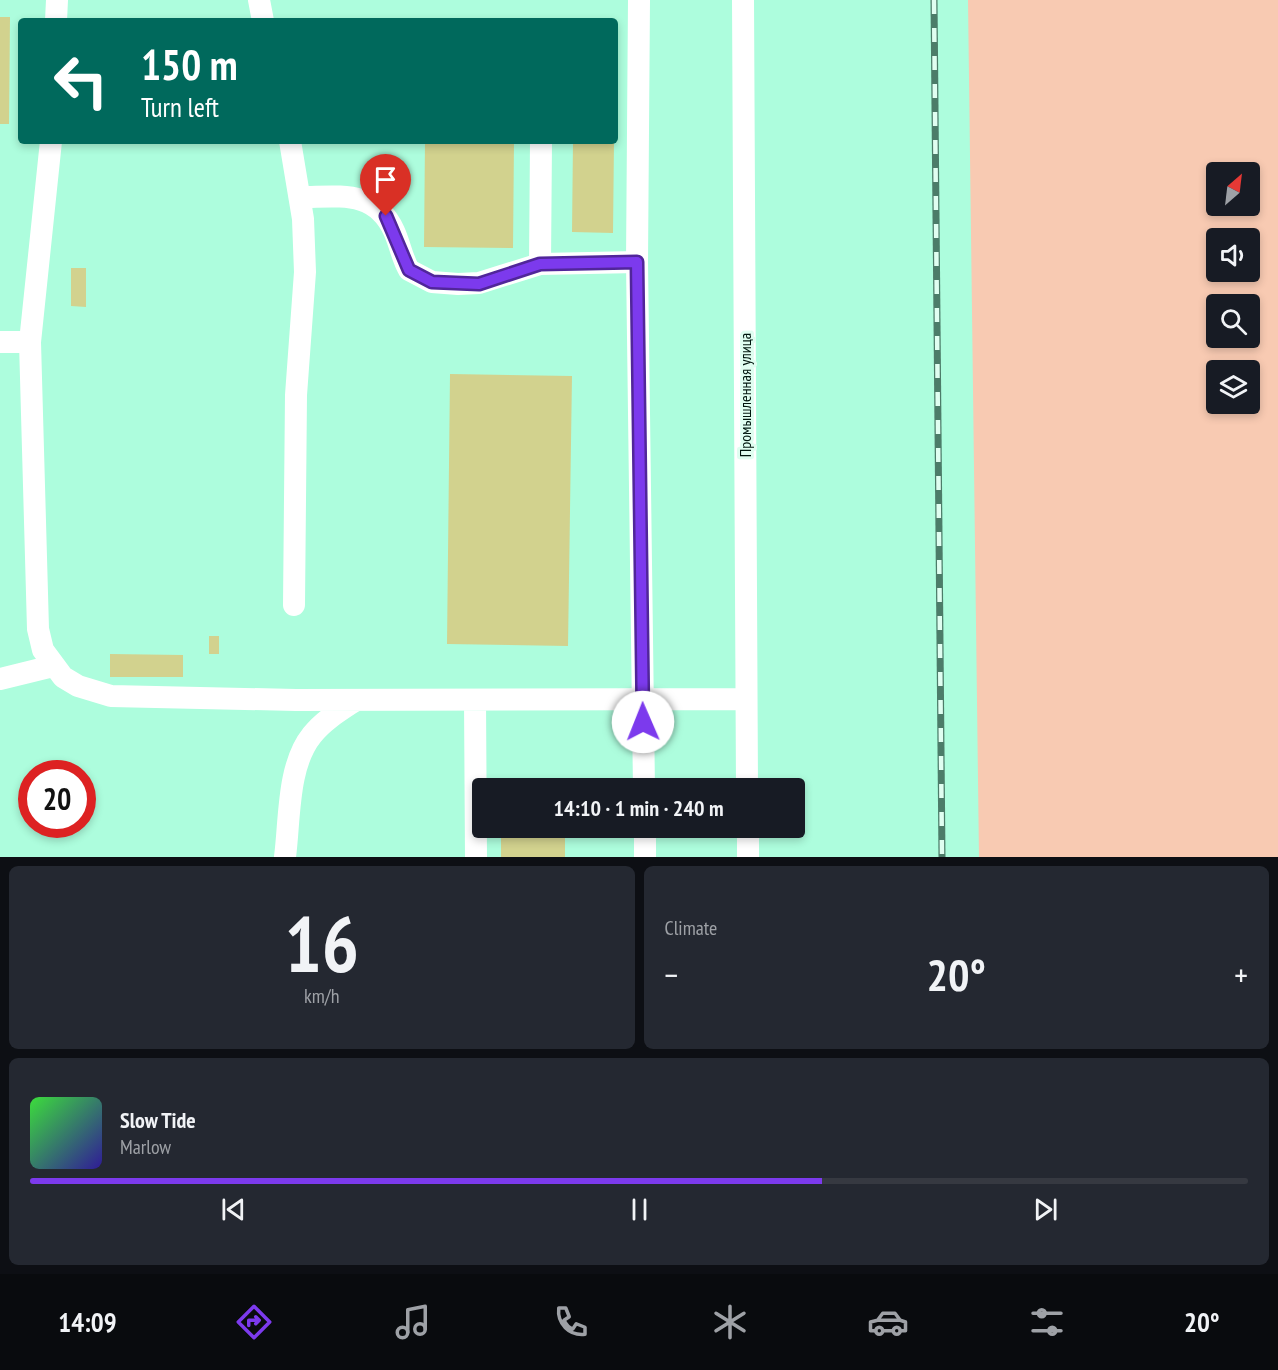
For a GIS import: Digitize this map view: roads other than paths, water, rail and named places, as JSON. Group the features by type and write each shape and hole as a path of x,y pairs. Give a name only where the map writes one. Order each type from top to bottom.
{"street":[{"path":"56,18 57,0"},
{"path":"260,0 263,18"},
{"path":"639,0 637,262 644,778"},
{"name":"Промышленная улица","path":"743,0 747,778"},
{"path":"51,144 30,342 38,629 43,650 63,677 78,686 111,696 356,700 746,699"},
{"path":"291,144 300,197 305,272 296,395 294,605"},
{"path":"540,264 541,144"},
{"path":"300,197 349,197 364,199 377,207 394,232 409,270 432,282 479,284 540,264 637,262"},
{"path":"0,342 30,342"},
{"path":"0,679 53,666"},
{"path":"285,857 296,773 305,745 321,726 356,700"},
{"path":"475,700 476,857"},
{"path":"645,838 645,857"},
{"path":"748,838 748,857"}],"railway":[{"path":"934,0 942,857"}]}
